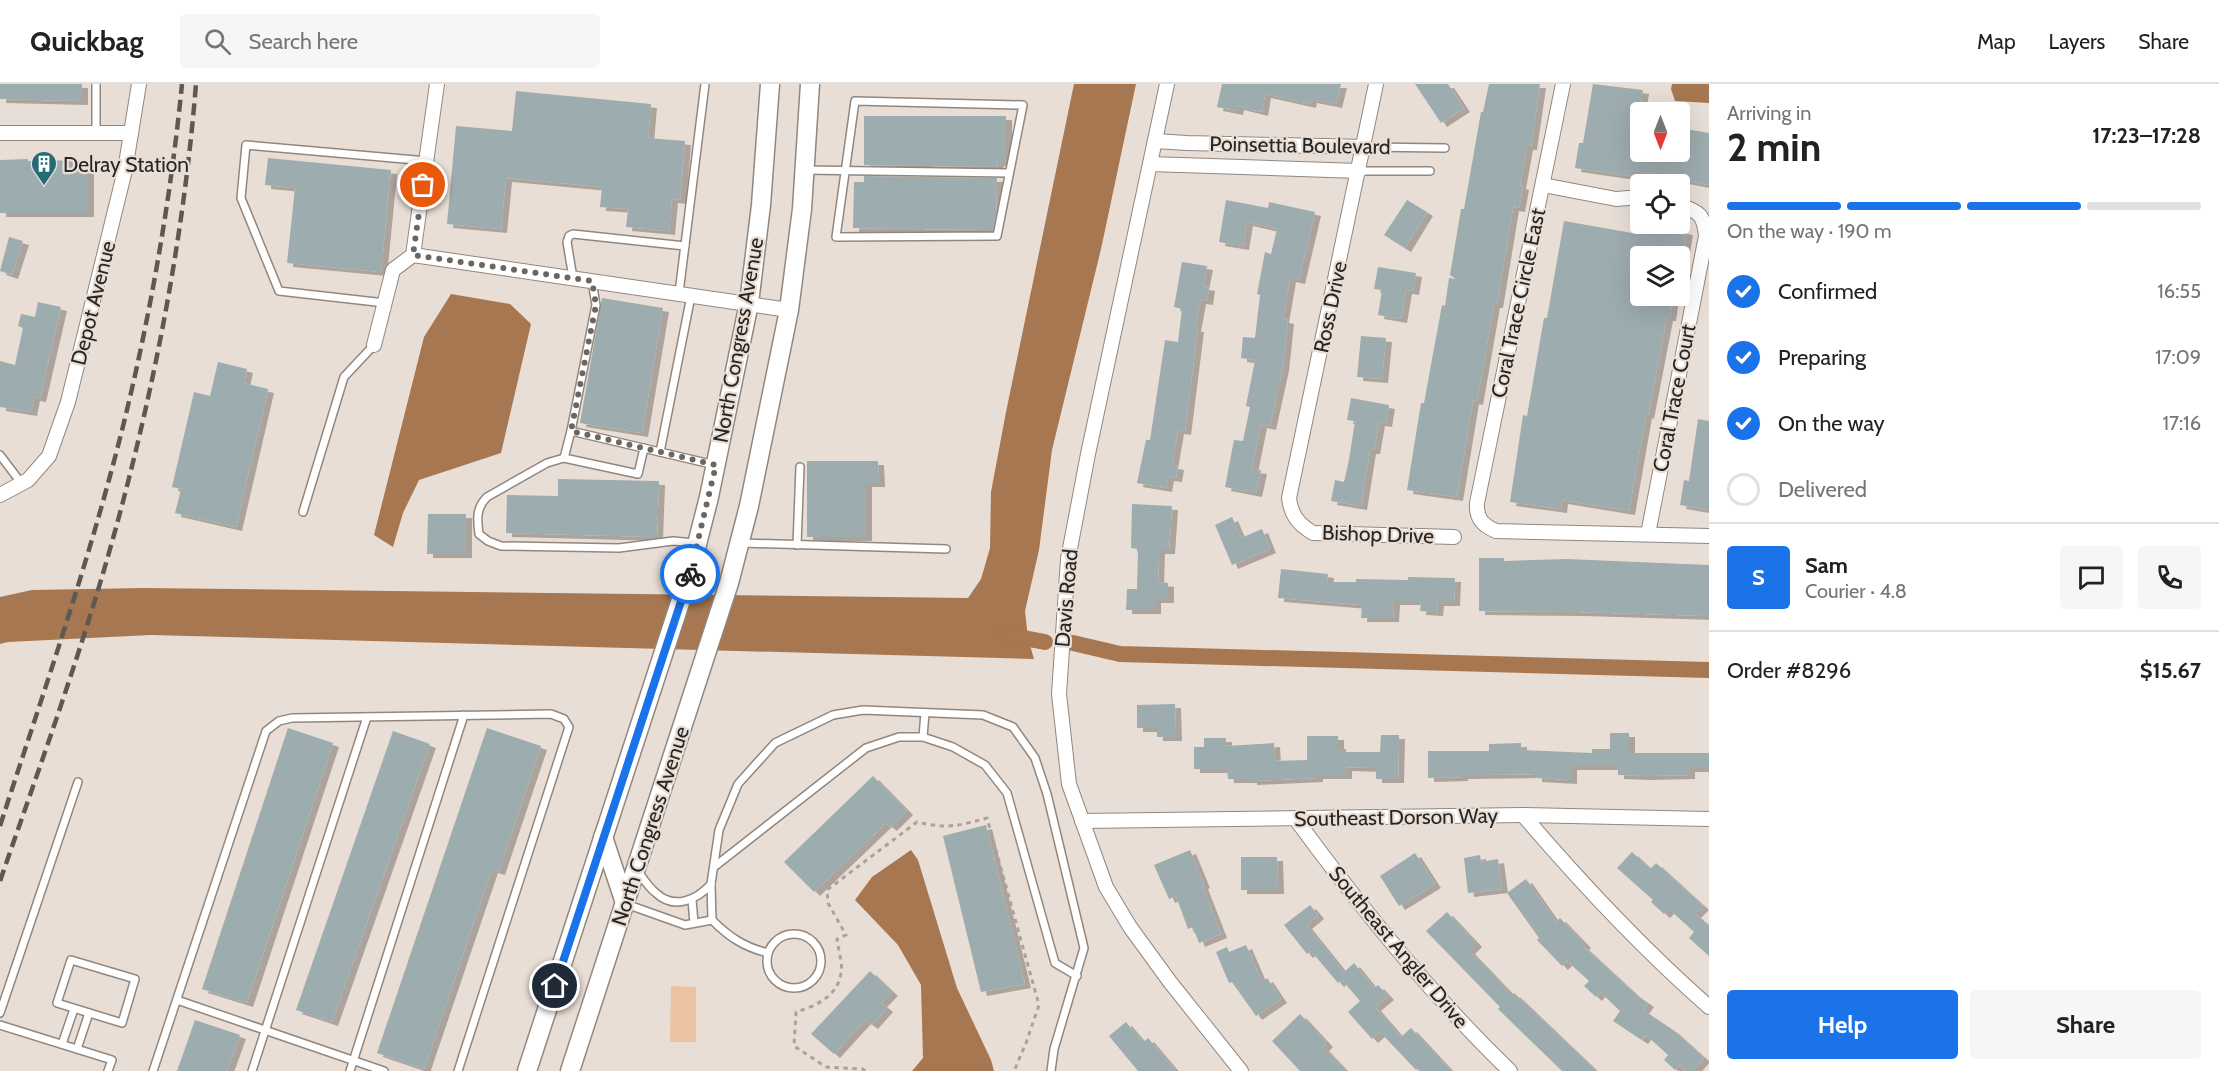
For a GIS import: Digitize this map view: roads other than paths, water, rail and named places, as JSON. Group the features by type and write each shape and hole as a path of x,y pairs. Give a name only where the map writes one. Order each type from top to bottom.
{"main road":[{"name":"North Congress Avenue","path":"527,1071 690,572 697,544 716,465 749,303 761,205 770,84"},
{"name":"North Congress Avenue","path":"570,1071 740,543 789,310 805,170 810,84"},
{"path":"603,837 625,903"}],"street":[{"name":"Depot Avenue","path":"0,495 28,480 50,456 68,402 105,258 125,170 139,84"},
{"path":"374,345 393,270 413,255 437,84"},
{"name":"Davis Road","path":"1167,84 1090,442 1068,559 1059,694 1069,784 1106,887 1130,927 1170,982 1241,1071"},
{"name":"Ross Drive","path":"1303,527 1295,519 1289,498 1376,84"},
{"name":"Coral Trace Circle East","path":"1563,84 1477,510 1480,522 1496,531 1648,534"},
{"path":"0,133 131,133"},
{"name":"Poinsettia Boulevard","path":"1155,141 1364,147"},
{"name":"Poinsettia Boulevard","path":"1150,164 1359,171"},
{"path":"1543,185 1616,199 1630,198"},
{"name":"Coral Trace Court","path":"1648,534 1706,236 1704,221 1690,208"},
{"path":"413,255 789,310"},
{"name":"Bishop Drive","path":"1303,527 1324,534 1454,537"},
{"path":"1648,534 1709,536"},
{"path":"1523,815 1628,931 1709,1007"},
{"name":"Southeast Dorson Way","path":"1082,821 1523,815 1709,819"},
{"name":"Southeast Angler Drive","path":"1295,818 1382,932 1436,994 1510,1071"}],"lane":[{"path":"96,84 96,133"},
{"path":"660,452 686,294 685,246 705,84"},
{"path":"855,101 1023,105 1009,173 997,236 836,237 855,101"},
{"path":"385,303 279,291 241,198 246,144 427,161"},
{"name":"Poinsettia Boulevard","path":"1364,147 1445,148"},
{"path":"805,170 1009,173"},
{"name":"Poinsettia Boulevard","path":"1359,171 1430,171"},
{"path":"573,278 567,242 569,236 573,234 685,246"},
{"path":"564,458 596,305 592,281"},
{"path":"303,512 344,377 374,345"},
{"path":"571,431 716,465"},
{"path":"644,448 638,474 564,458 547,463 481,503 477,520 479,534 488,541 501,546 619,548 673,541 697,544"},
{"path":"0,455 22,483"},
{"path":"797,545 800,467"},
{"path":"740,543 946,549"},
{"path":"768,953 751,949 735,940 712,920 711,884 720,830 738,784 775,743 833,715 863,710 982,715 1013,727 1035,758 1047,794 1084,948 1054,1049 1050,1071"},
{"path":"923,737 925,713"},
{"path":"153,1071 266,731 279,721 292,718 551,714 564,719 569,727 458,1071"},
{"path":"350,1071 464,715"},
{"path":"252,1071 367,717"},
{"path":"714,867 866,748 899,737 923,737 953,747 985,765 1007,793 1055,963 1077,976"},
{"path":"0,1013 78,782"},
{"path":"636,869 656,894 667,900 680,902 692,900 711,884"},
{"path":"692,900 694,923"},
{"path":"625,903 685,925 712,920"},
{"path":"798,934 805,936 816,946 821,961 812,981 805,985 790,987 776,981 768,968 768,953 776,940 783,936 798,934"},
{"path":"71,960 135,979 122,1023 88,1013 57,1003 71,960"},
{"path":"177,1000 384,1071"},
{"path":"62,1044 74,1008"},
{"path":"77,1049 88,1013"},
{"path":"0,1025 112,1060 108,1071"}],"waterway":[{"path":"1007,635 1045,642"},
{"path":"1073,643 1120,654 1709,670"}],"railway":[{"path":"0,826 83,570 126,414 160,250 182,84"},
{"path":"0,881 76,659 131,470 167,306 184,195 196,84"}],"place":[{"name":"Delray Station","path":"44,187"}]}
